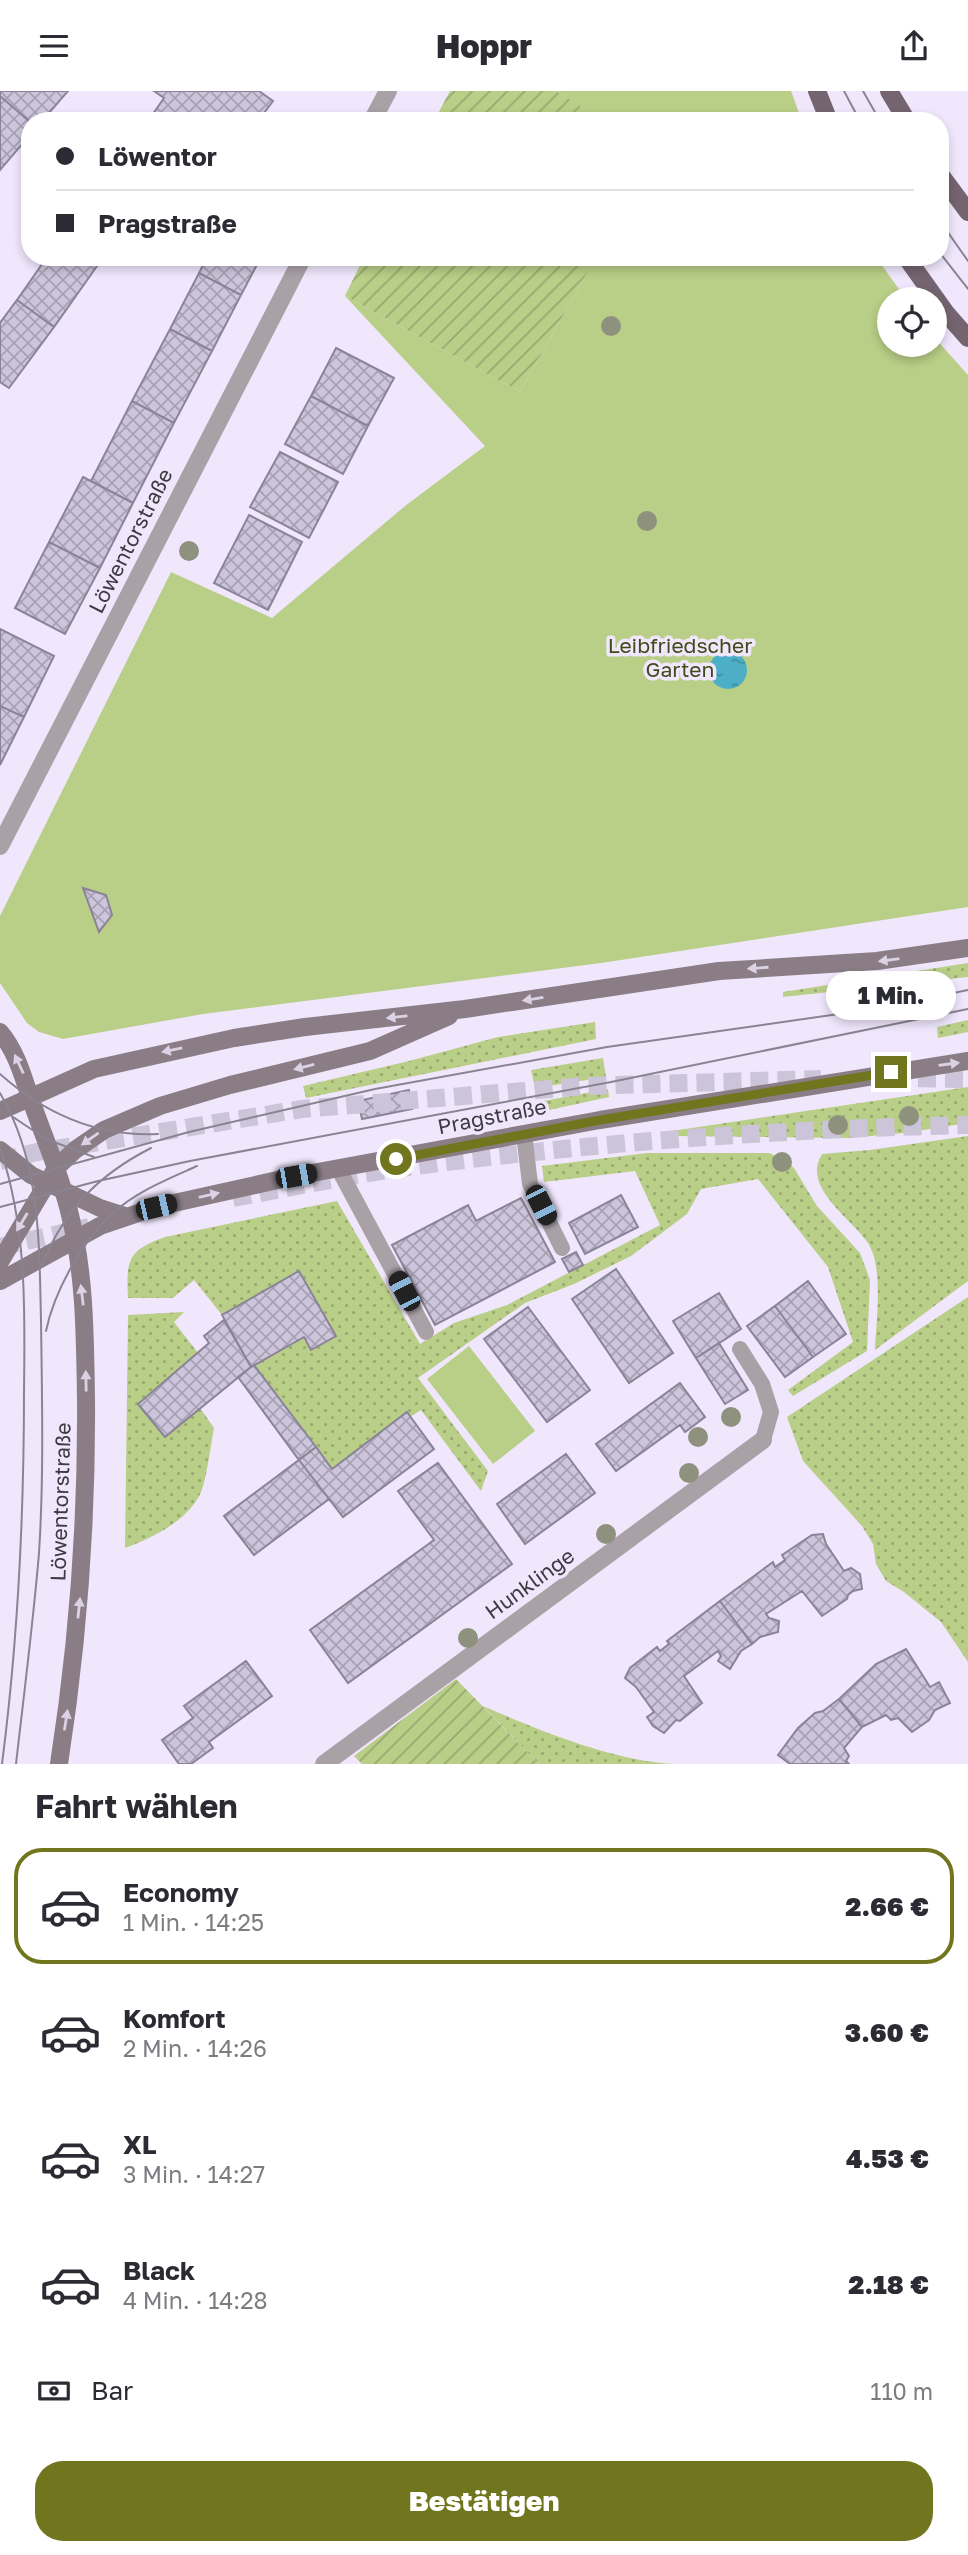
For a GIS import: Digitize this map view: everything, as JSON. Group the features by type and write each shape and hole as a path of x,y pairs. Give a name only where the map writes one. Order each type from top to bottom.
{"main road":[{"path":"817,91 825,112"},
{"path":"889,91 902,112"},
{"path":"949,186 968,212"},
{"path":"912,266 946,313 968,338"},
{"path":"0,1111 30,1100 94,1069 174,1050 305,1027 465,1009 719,971 877,961 968,948"},
{"path":"0,1262 75,1150 104,1130 149,1110 230,1085 370,1051 465,1009"},
{"name":"Löwentorstraße","path":"0,1032 21,1066 75,1241 83,1293 86,1349 83,1564 72,1676 59,1764"},
{"name":"Pragstraße","path":"0,1281 100,1226 169,1204 338,1168 524,1134 736,1097 968,1061"},
{"path":"0,1150 32,1175 55,1180 100,1208 125,1216"}],"street":[{"path":"377,112 388,91"},
{"name":"Löwentorstraße","path":"0,846 298,266"},
{"name":"Hunklinge","path":"324,1764 763,1440"}],"lane":[{"path":"524,1134 530,1184 562,1248"},
{"path":"338,1168 426,1332"},
{"path":"740,1349 762,1384 771,1412 763,1440"}],"green space":[{"path":"450,91 556,91 583,108 581,112 439,112"},
{"path":"556,91 791,91 799,112 580,112 582,108"},
{"path":"360,266 591,266 520,392 345,296"},
{"name":"Leibfriedscher Garten","path":"591,266 882,266 897,287 877,287 877,357 947,357 947,351 968,375 968,907 601,963 203,1014 63,1039 39,1032 27,1023 0,983 0,916 171,572 272,618 405,506 485,446 345,296 520,392"},
{"path":"968,963 968,977 783,997 783,992"},
{"path":"968,1020 968,1032 938,1038 937,1027"},
{"path":"595,1022 596,1039 306,1098 303,1086 498,1037"},
{"path":"603,1058 606,1077 535,1088 531,1070"},
{"path":"968,1087 968,1123 904,1133 849,1138 677,1136 667,1135 665,1132"},
{"path":"608,1089 609,1097 540,1112 538,1102"},
{"path":"968,1136 968,1281 875,1350 878,1280 873,1254 868,1243 823,1190 817,1166 822,1154"},
{"path":"647,1153 769,1153 784,1159 794,1168 817,1206 860,1253 870,1280 867,1351 793,1396 788,1390 853,1342 828,1267 758,1179 701,1189 687,1214 631,1256 574,1284 525,1303 418,1378 488,1471 481,1491 421,1410 410,1417 406,1413 332,1469 254,1365 304,1337 312,1350 336,1337 299,1272 222,1315 194,1280 173,1298 128,1298 128,1274 132,1258 153,1242 165,1237 337,1201 420,1344 454,1323 507,1305 660,1225 635,1171 544,1182 542,1166"},
{"path":"968,1297 968,1662 941,1622 886,1581 876,1564 873,1544 862,1526 803,1461 787,1417"},
{"path":"184,1312 174,1322 198,1353 138,1404 165,1437 200,1408 214,1428 203,1485 198,1498 184,1515 156,1534 125,1548 128,1315"},
{"path":"469,1346 535,1431 493,1464 427,1379"},
{"path":"456,1679 539,1764 362,1764 354,1756"},
{"path":"483,1706 553,1735 603,1751 652,1762 676,1764 539,1764"}],"water":[{"path":"728,651 741,657 747,670 741,683 728,689 715,683 709,670 715,657"}],"building":[{"path":"0,91 68,91 50,112 21,112 21,114 0,96"},
{"path":"154,91 259,91 273,101 265,112 154,112 164,98"},
{"path":"0,96 21,114 21,146 0,170"},
{"path":"41,266 97,266 54,327 17,300"},
{"path":"202,266 256,266 241,295 199,273"},
{"path":"199,273 241,295 212,351 170,329"},
{"path":"17,300 54,327 9,388 0,382 0,323"},
{"path":"170,329 212,351 174,423 132,401"},
{"path":"336,348 394,378 368,426 311,396"},
{"path":"311,396 368,426 343,474 285,444"},
{"path":"132,401 174,423 133,503 91,481"},
{"path":"280,452 338,482 309,538 250,507"},
{"path":"83,477 133,503 100,568 49,542"},
{"path":"249,515 302,542 268,610 214,583"},
{"path":"49,542 100,568 65,634 15,608"},
{"path":"0,629 54,656 24,717 0,706"},
{"path":"0,706 24,717 0,765"},
{"path":"83,888 106,895 112,915 99,932"},
{"path":"409,1090 412,1109 362,1119 358,1101"},
{"path":"621,1195 638,1227 585,1254 569,1223"},
{"path":"521,1198 555,1262 435,1325 392,1245 468,1205 476,1221"},
{"path":"576,1252 583,1265 569,1272 562,1259"},
{"path":"616,1269 673,1353 629,1383 572,1299"},
{"path":"299,1271 336,1336 311,1350 304,1337 251,1367 222,1315"},
{"path":"808,1281 846,1334 813,1357 775,1306"},
{"path":"719,1293 741,1329 696,1358 673,1321"},
{"path":"775,1306 813,1357 785,1377 747,1326"},
{"path":"528,1307 590,1390 547,1422 484,1339"},
{"path":"224,1320 251,1367 165,1437 138,1404 209,1343 204,1336"},
{"path":"719,1343 748,1390 725,1404 696,1358"},
{"path":"254,1365 316,1447 299,1460 238,1377"},
{"path":"680,1383 705,1417 685,1432 680,1425 616,1471 596,1444"},
{"path":"407,1412 434,1449 343,1517 299,1460 316,1447 332,1469"},
{"path":"566,1454 595,1493 525,1544 497,1504"},
{"path":"299,1460 329,1499 254,1555 224,1516"},
{"path":"438,1463 512,1564 348,1683 310,1630 434,1540 398,1491"},
{"path":"823,1534 826,1544 844,1571 851,1568 860,1574 862,1589 853,1591 847,1599 822,1616 802,1591 766,1614 779,1621 778,1632 760,1637 752,1644 720,1601 773,1562 775,1567 785,1560 782,1555 812,1535"},
{"path":"720,1601 752,1644 741,1651 730,1669 718,1661 721,1656 718,1651 684,1676 702,1703 680,1721 676,1720 664,1733 653,1726 647,1717 654,1712 636,1687 625,1678 630,1668 657,1647 660,1651 669,1644 667,1641"},
{"path":"906,1649 930,1687 939,1682 950,1703 935,1710 929,1720 912,1732 898,1718 891,1720 886,1715 862,1727 839,1699 876,1664"},
{"path":"246,1661 272,1696 209,1742 213,1748 191,1764 179,1764 162,1740 193,1718 184,1706"},
{"path":"839,1699 862,1727 844,1748 849,1756 846,1761 849,1764 790,1764 778,1755 798,1728 815,1713 823,1711"}],"tunnel":[{"path":"891,1078 968,1079"},
{"path":"0,1161 37,1152 302,1109 586,1086 821,1079"},
{"path":"233,1198 393,1169 554,1150 761,1133 968,1125"},
{"path":"0,1247 89,1227"}],"tram line":[{"path":"844,91 855,112"},
{"path":"863,91 875,112"},
{"path":"949,234 968,261"},
{"path":"949,265 968,289"},
{"path":"0,1184 189,1132 375,1089 607,1047 881,1008 968,990"},
{"path":"0,1207 98,1181 190,1161 611,1082 968,1009"},
{"path":"0,1074 35,1100 73,1120 114,1131 158,1134"},
{"path":"0,1093 23,1147 30,1175 38,1232 40,1291 41,1524 16,1764"},
{"path":"13,1117 46,1139 94,1157"},
{"path":"0,1148 9,1178 20,1238 24,1330 23,1485 19,1578 2,1764"},
{"path":"42,1265 61,1227 85,1196 115,1170 151,1148"},
{"path":"46,1331 62,1284 101,1225 121,1206 141,1193 197,1166"}],"route":[{"path":"396,1159 600,1120 891,1072"}]}
